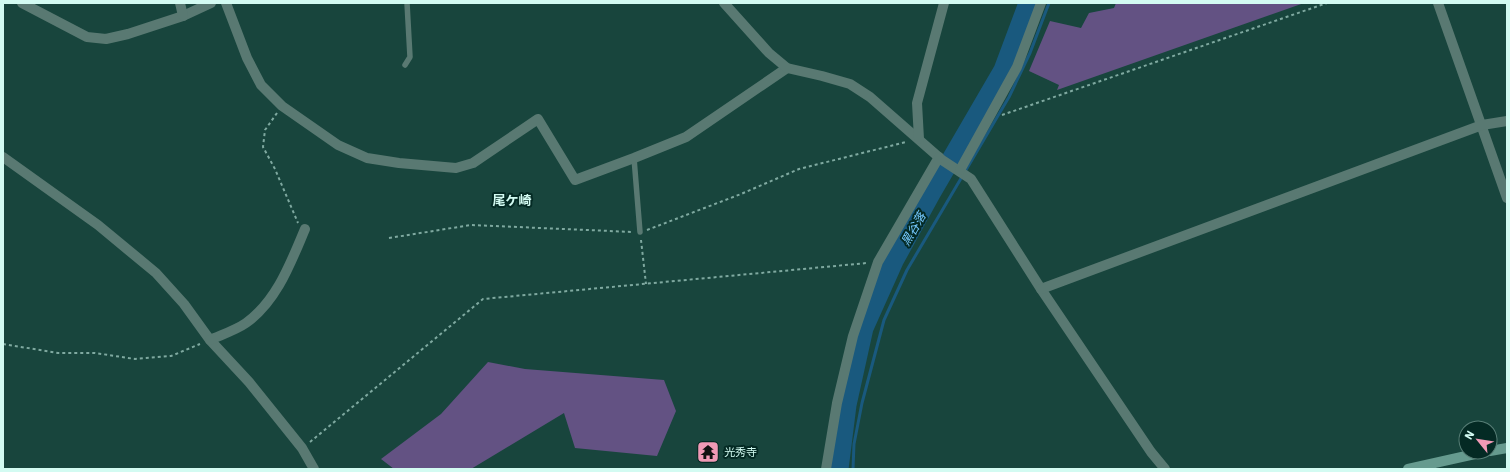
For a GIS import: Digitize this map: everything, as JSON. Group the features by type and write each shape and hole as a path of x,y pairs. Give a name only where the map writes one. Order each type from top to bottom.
{"main road":[{"path":"1408,469 1458,458"}],"street":[{"path":"22,3 87,37 106,39 128,34 183,16 211,3"},
{"path":"180,3 183,16"},
{"path":"226,3 246,58 261,85 282,106 338,145 366,158 399,163 456,168 467,165 538,119 575,180 634,158 686,136 786,68"},
{"path":"724,3 769,53 786,68 850,84 870,97 941,158 971,179 1041,289 1151,452 1165,469"},
{"path":"919,139 917,103 944,3"},
{"path":"957,169 988,120 1017,67 1041,3"},
{"path":"1438,3 1507,198"},
{"path":"1041,289 1482,125 1507,121"},
{"path":"3,157 104,230 156,273 184,304 210,340 249,382 302,448 314,469"},
{"path":"826,469 837,403 853,336 878,262 941,158"},
{"path":"210,340 246,323 270,301 288,269 305,229"}],"lane":[{"path":"405,65 410,57 407,3"},
{"path":"634,158 640,232"}],"path":[{"path":"988,120 1327,3"},
{"path":"282,106 265,130 263,147 292,208 297,223 305,229"},
{"path":"389,238 472,224 640,232 741,194 799,169 919,139"},
{"path":"640,232 646,284"},
{"path":"302,448 483,299 878,262"},
{"path":"3,344 58,353 95,353 135,359 171,356 210,340"}],"shaded area":[{"path":"1116,3 1304,3 1057,90 1059,85 1029,71 1050,21 1081,28 1089,13 1114,8"},
{"path":"488,362 525,369 664,380 676,411 657,456 575,448 564,413 471,469 394,469 381,459 441,414"}],"waterway":[{"name":"黒谷落","path":"839,469 847,405 864,328 894,261 1003,70 1028,3"},
{"path":"853,469 854,444 862,403 884,320 907,270 1009,97 1030,53 1049,3"}],"place":[{"name":"光秀寺","path":"708,452"}],"district":[{"name":"尾ケ崎","path":"512,200"}]}
